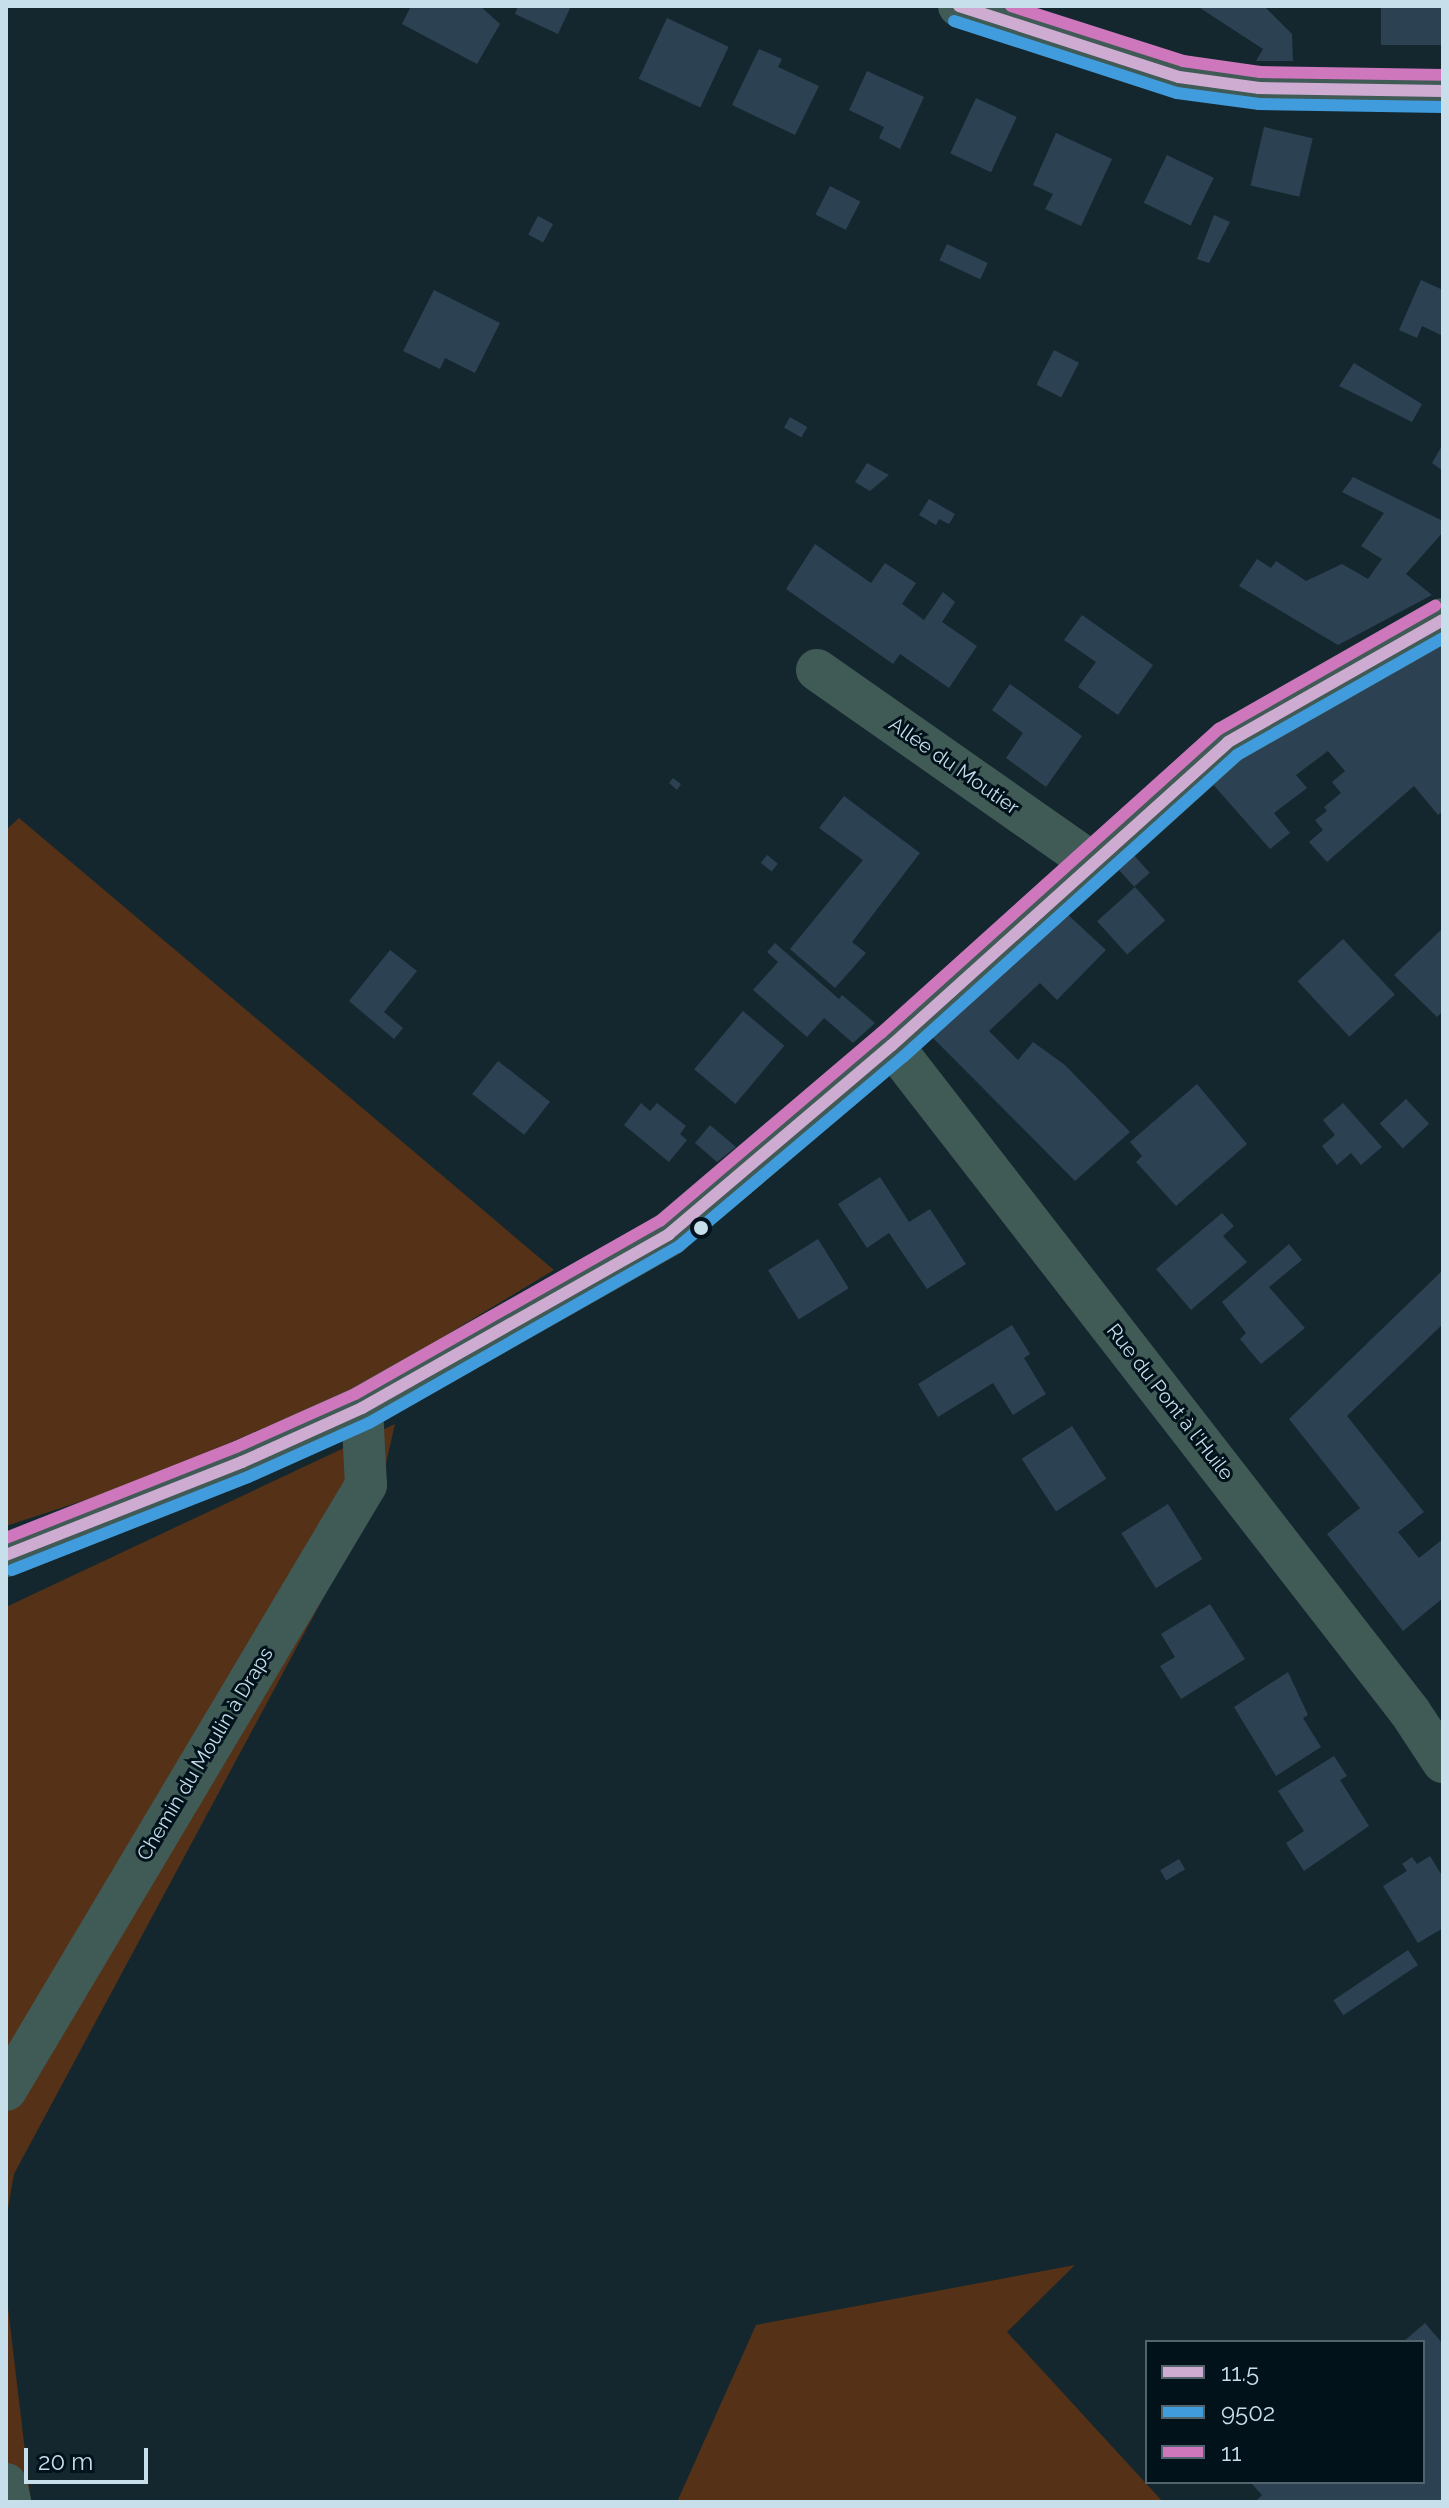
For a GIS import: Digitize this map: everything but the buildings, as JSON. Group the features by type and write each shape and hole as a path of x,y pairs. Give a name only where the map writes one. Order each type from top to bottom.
{"street":[{"path":"959,6 1179,77 1259,88 1443,91"},
{"path":"6,1555 362,1408 669,1234 892,1045 1091,862 1228,742 1443,620"},
{"name":"Allée du Moutier","path":"817,670 1091,862"},
{"name":"Rue du Pont à l'Huile","path":"892,1045 1410,1712 1443,1762"},
{"name":"Chemin du Moulin à Draps","path":"6,2090 366,1485 362,1408"},
{"path":"6,2484 10,2502"}],"shaded area":[{"path":"19,818 554,1270 362,1386 131,1485 6,1526 6,830"},
{"path":"395,1424 379,1494 14,2174 6,2220 6,1607"},
{"path":"1075,2265 1007,2332 1163,2502 677,2502 756,2325"},
{"path":"6,2291 31,2502 6,2502"}],"transit line":[{"name":"11.5","path":"959,6 1179,77 1259,88 1443,91"},
{"name":"11","path":"1011,6 1183,61 1260,72 1443,75"},
{"name":"9502","path":"954,21 1177,93 1259,104 1443,107"},
{"name":"11","path":"6,1538 236,1447 355,1394 660,1221 881,1033 1219,729 1435,606"},
{"name":"11.5","path":"6,1555 242,1462 362,1408 669,1234 892,1045 1228,742 1443,620"},
{"name":"9502","path":"12,1570 248,1477 369,1423 678,1247 903,1057 1237,755 1443,638"}]}
